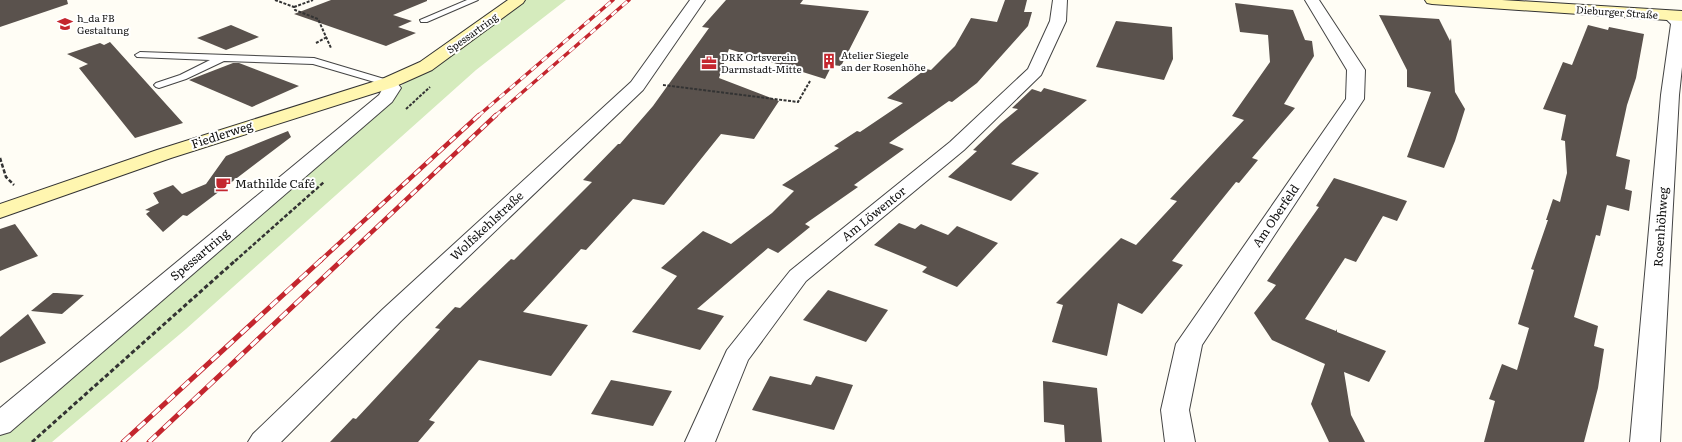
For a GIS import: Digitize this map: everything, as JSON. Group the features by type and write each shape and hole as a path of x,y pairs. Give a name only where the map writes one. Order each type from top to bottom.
{"main road":[{"name":"Spessartring","path":"426,66 518,0"},
{"name":"Dieburger Straße","path":"1432,0 1676,16"},
{"name":"Fiedlerweg","path":"13,207 164,154 388,84 426,66"}],"street":[{"name":"Wolfskehlstraße","path":"263,442 392,315 640,82 698,0"},
{"name":"Am Löwentor","path":"700,442 736,357 798,276 957,146 1036,71 1058,22 1060,0"},
{"name":"Am Oberfeld","path":"1180,442 1175,410 1189,344 1355,99 1356,70 1312,0"},
{"name":"Rosenhöhweg","path":"1645,442 1670,95 1679,23 1676,16"},
{"name":"Spessartring","path":"0,424 386,98 392,88 388,84"}],"lane":[{"path":"424,20 474,0"},
{"path":"140,55 314,61 388,84"},
{"path":"159,85 183,78 223,58"}],"path":[{"path":"275,0 294,7 295,10 318,19 332,50"},
{"path":"294,7 313,0"},
{"path":"640,82 798,102 810,81"},
{"path":"402,112 432,86"},
{"path":"0,158 6,177 16,188 28,194 13,207"},
{"path":"32,442 326,180"}],"green space":[{"path":"518,0 566,0 476,70 186,329 52,442 0,442 0,424 386,98 426,66"}],"building":[{"path":"0,0 67,0 68,4 0,27"},
{"path":"331,0 427,1 393,15 412,21 398,27 416,33 386,46 294,14"},
{"path":"726,0 803,0 800,4 869,11 841,66 832,65 825,79 729,49 719,78 779,101 754,139 721,134 664,205 633,199 586,250 581,249 523,312 588,325 551,376 479,360 429,420 435,422 418,442 330,442 353,418 356,419 440,329 435,328 455,307 460,308 511,259 514,260 592,182 583,180 618,144 620,144 653,106 709,28 702,27"},
{"path":"1005,0 1027,0 1024,12 1032,12 1028,26 977,83 952,102 949,101 889,143 904,149 854,185 858,187 805,224 810,227 778,253 768,248 697,309 724,316 700,350 632,332 677,276 661,268 703,231 731,244 772,213 794,191 782,185 839,148 834,146 857,131 860,132 903,103 887,98 926,69 931,70 955,46 971,18 997,22"},
{"path":"1235,3 1293,10 1305,40 1312,41 1314,56 1284,104 1295,108 1252,158 1258,160 1239,183 1236,182 1172,261 1183,265 1142,314 1118,303 1107,356 1052,342 1063,305 1056,303 1121,238 1136,245 1177,201 1170,199 1244,120 1232,116 1270,62 1268,35 1240,32"},
{"path":"1379,15 1439,19 1450,41 1451,38 1455,92 1465,109 1455,141 1444,168 1407,157 1431,92 1407,87 1407,70"},
{"path":"1116,21 1172,27 1173,59 1164,80 1096,67"},
{"path":"231,25 259,37 226,50 197,38"},
{"path":"1588,25 1608,30 1609,27 1644,34 1636,78 1627,105 1616,156 1630,160 1625,189 1632,191 1629,211 1607,205 1600,236 1596,235 1574,317 1598,326 1594,346 1604,349 1598,388 1584,442 1484,442 1495,401 1489,399 1502,364 1517,370 1529,328 1518,324 1534,270 1531,269 1548,220 1546,220 1553,199 1560,202 1567,173 1565,141 1561,140 1566,115 1543,109 1563,62 1572,65"},
{"path":"110,42 183,123 135,138 79,68 88,64 67,54 100,43 104,45"},
{"path":"233,63 239,63 299,86 252,107 189,80"},
{"path":"1044,88 1087,100 1011,164 1039,173 1011,201 948,177 977,151 973,150 1018,109 1012,108 1032,89 1041,92"},
{"path":"288,131 291,137 187,216 183,215 163,232 146,214 150,211 145,210 159,203 153,193 173,185 182,194 206,184 226,156"},
{"path":"1334,178 1407,201 1397,221 1383,216 1356,262 1345,258 1305,319 1336,331 1337,329 1337,332 1386,351 1369,382 1344,372 1351,415 1365,442 1329,442 1311,404 1325,364 1272,340 1254,313 1276,285 1267,281 1319,207 1316,206"},
{"path":"899,223 915,229 921,224 948,235 957,226 998,243 957,287 922,272 927,267 874,245"},
{"path":"15,224 38,256 0,271 0,229"},
{"path":"828,290 888,310 866,342 803,320"},
{"path":"53,293 84,295 62,314 31,311"},
{"path":"28,314 46,343 0,363 0,337"},
{"path":"770,376 811,385 816,376 853,385 834,430 752,410"},
{"path":"611,380 672,391 653,426 591,414"},
{"path":"1043,381 1097,388 1102,442 1065,442 1064,425 1044,422"}],"railway":[{"path":"478,116 613,0"},
{"path":"495,116 629,0"},
{"path":"320,261 479,115"},
{"path":"341,261 496,115"},
{"path":"123,442 321,260"},
{"path":"149,442 342,260"}],"place":[{"name":"h_da FB Gestaltung","path":"65,24"},
{"name":"Atelier Siegele an der Rosenhöhe","path":"829,61"},
{"name":"DRK Ortsverein Darmstadt-Mitte","path":"709,63"},
{"name":"Mathilde Café","path":"223,184"}]}
